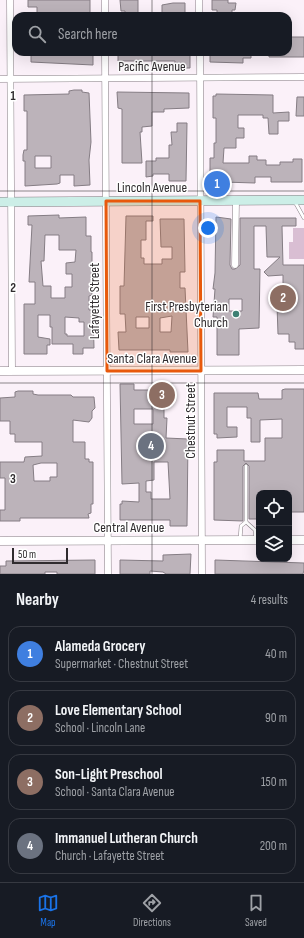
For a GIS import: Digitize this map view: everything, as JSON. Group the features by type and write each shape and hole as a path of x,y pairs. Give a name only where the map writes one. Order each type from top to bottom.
{"main road":[{"name":"Lincoln Avenue","path":"0,202 304,200"}],"street":[{"path":"10,0 12,371"},
{"path":"105,0 105,12"},
{"path":"199,0 199,12"},
{"name":"Lafayette Street","path":"105,56 108,574"},
{"name":"Chestnut Street","path":"200,56 202,574"},
{"name":"Pacific Avenue","path":"0,79 304,77"},
{"path":"235,265 236,201"},
{"name":"Santa Clara Avenue","path":"0,371 304,370"},
{"name":"Central Avenue","path":"0,541 256,540"},
{"path":"292,540 304,540"}],"lane":[{"path":"294,200 304,218"},
{"path":"246,466 246,522 255,530 256,533"},
{"path":"240,540 241,526 246,522"}],"highlighted area":[{"path":"106,201 200,201 201,371 107,371"}],"shaded area":[{"path":"293,228 304,228 304,259 289,259 289,242 293,242"}],"building":[{"path":"28,0 90,0 90,12 37,12 37,7 28,7"},
{"path":"120,0 138,0 138,12 121,11"},
{"path":"212,0 228,0 228,3 236,3 235,10 232,10 232,12 217,12 217,10 212,10"},
{"path":"185,3 185,12 162,12 162,5"},
{"path":"292,37 304,37 304,57 269,57 292,56"},
{"path":"31,56 93,56 93,65 31,62"},
{"path":"118,56 190,56 190,68 175,68 175,61 118,61"},
{"path":"210,56 251,56 251,58 243,58 243,63 210,62"},
{"path":"82,90 82,92 89,93 91,142 89,160 90,185 74,186 74,175 60,175 60,183 57,184 25,186 25,161 23,161 23,155 24,150 27,150 27,111 24,111 24,95 69,94 69,91","holes":["35,156 51,156 51,168 35,168"]},
{"path":"117,92 189,93 189,108 164,109 164,112 152,112 152,126 142,127 142,132 140,132 142,163 122,163 122,109 118,108"},
{"path":"216,94 273,95 273,113 289,112 289,121 278,121 278,134 269,134 268,118 263,118 263,115 238,115 238,128 244,128 244,138 236,138 236,148 224,148 223,163 249,163 249,156 257,156 257,160 266,160 266,165 280,165 280,162 293,162 293,159 302,159 302,182 271,182 271,177 255,177 255,183 223,182 223,187 210,187 210,158 214,158 214,143 216,143 216,118 213,118 213,96 216,96"},
{"path":"297,97 304,97 304,116 296,116"},
{"path":"177,123 187,123 186,181 169,181 169,174 153,174 153,176 146,177 146,161 156,161 156,158 169,158 169,145 172,145 171,132 177,132"},
{"path":"59,215 59,218 86,217 86,236 91,236 92,252 92,295 89,296 89,310 93,310 94,348 83,348 83,354 73,354 73,344 52,344 50,315 38,315 38,337 50,339 50,345 47,345 47,354 24,354 24,304 35,304 35,282 29,282 32,225 28,225 28,216","holes":["45,235 59,235 59,250 76,250 75,262 66,263 66,274 72,274 72,287 65,287 65,298 51,298 51,286 43,286 41,261 44,261","65,317 79,318 79,322 84,322 84,336 67,336 67,334 65,334"]},
{"path":"126,216 153,216 153,221 146,221 146,240 141,240 141,258 144,258 144,264 162,264 162,259 172,259 172,247 161,247 160,219 184,219 185,272 180,272 180,288 185,288 188,352 170,352 170,350 119,350 118,332 126,332 125,314 120,314 120,286 124,286","holes":["172,316 171,332 160,332 160,318","136,317 149,317 149,328 136,328"]},
{"path":"216,217 231,219 230,265 232,269 235,269 240,265 240,218 296,218 296,226 282,226 283,265 304,265 304,349 295,349 295,342 289,342 289,334 278,334 277,305 278,296 283,296 283,275 268,276 264,272 280,257 267,257 266,226 254,226 254,269 260,269 259,328 239,329 239,355 217,355 217,317 213,317 215,289 213,289 215,273","holes":["229,299 242,299 242,311 229,311"]},
{"path":"120,384 134,384 134,390 174,390 174,401 164,401 164,418 167,418 166,438 188,439 187,526 170,526 170,520 120,520 120,504 122,504 122,501 139,502 139,483 122,484","holes":["134,409 153,409 153,424 134,424","154,462 168,462 170,499 151,499 151,492 146,492 146,481 154,480"]},
{"path":"304,389 304,512 292,512 292,490 256,490 256,519 249,519 249,466 246,463 243,466 243,521 214,520 214,462 217,462 217,450 244,450 244,461 265,461 265,438 282,438 282,419 260,420 260,442 251,442 251,418 247,418 247,407 227,407 227,427 237,427 237,437 217,438 217,434 214,434 214,393 258,393 259,399 282,399 282,390"},
{"path":"33,391 33,394 38,395 94,397 95,408 92,411 92,418 89,422 73,420 73,442 85,442 85,459 89,459 89,462 93,462 93,504 91,504 91,513 88,514 89,518 20,518 20,521 0,521 0,510 5,510 5,478 0,478 0,462 24,462 25,457 42,456 42,442 15,442 15,434 10,434 10,421 0,421 0,398 15,397 15,392","holes":["41,463 57,463 57,477 50,477 50,481 34,481 33,465"]},
{"path":"191,554 190,574 166,574 163,572 150,571 150,574 120,574 120,560 163,561 163,555"},
{"path":"95,560 95,574 57,574 57,572 45,572 45,574 0,574 0,566 6,566 6,561"},
{"path":"215,560 304,563 303,574 215,574"}],"place":[{"name":"Alameda Grocery","path":"217,184"},
{"name":"Love Elementary School","path":"283,298"},
{"name":"First Presbyterian Church","path":"236,314"},
{"name":"Son-Light Preschool","path":"162,395"},
{"name":"Immanuel Lutheran Church","path":"151,446"}]}
